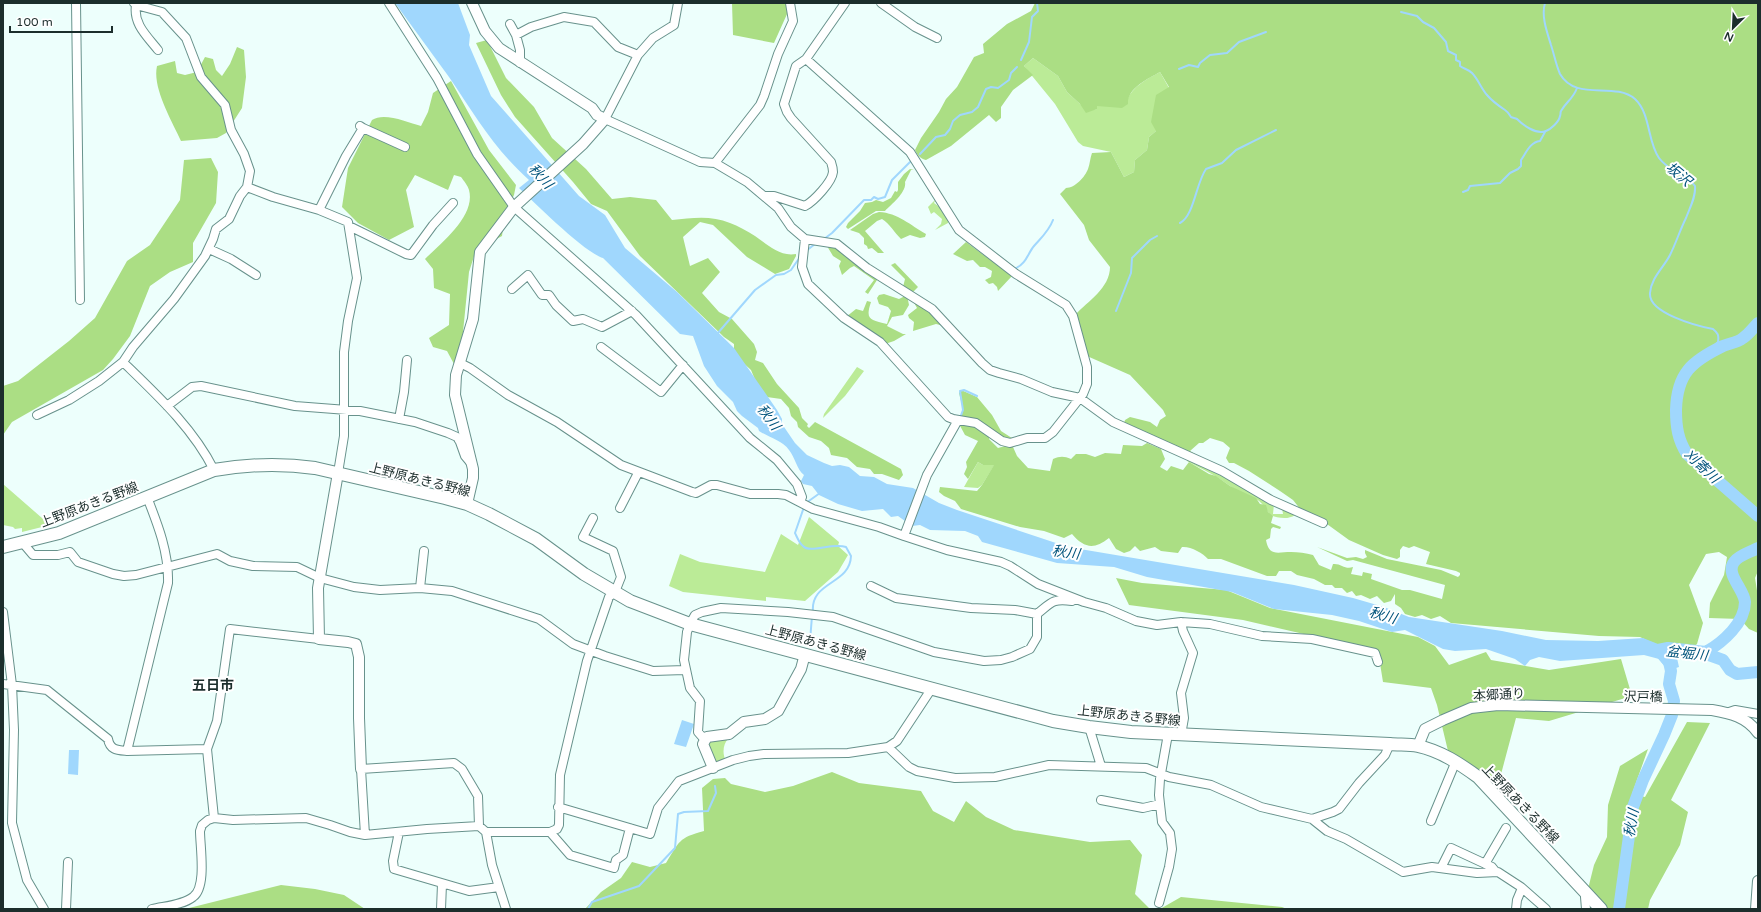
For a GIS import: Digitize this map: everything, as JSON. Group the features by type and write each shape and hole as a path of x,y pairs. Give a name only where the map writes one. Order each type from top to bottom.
{"main road":[{"name":"上野原あきる野線","path":"3,547 59,533 214,470 238,466 280,464 315,468 467,504 490,514 536,539 584,574 615,592 650,609 690,624 1053,720 1089,727 1181,735 1418,746 1456,761 1478,777 1492,790 1600,908"}],"street":[{"path":"76,3 80,300"},
{"path":"389,3 437,78 477,154 515,206 632,311 750,438 777,460 788,472 800,490 803,504"},
{"path":"467,504 473,478 471,463 455,395 456,375 473,319 480,252 515,206 570,155 604,119 597,115 592,108 520,63 499,48 492,41 478,19 472,3"},
{"path":"678,3 674,25 653,38 638,54 605,119 700,162 715,163 747,182 766,196 778,208 791,227 805,239 837,244 867,268 932,309 984,366 990,370 1036,384 1052,392 1080,398 1103,416 1119,425 1222,471 1271,500 1323,523"},
{"path":"715,163 760,105 778,54 793,21 790,3"},
{"path":"766,196 774,196 805,206 814,200 831,177 833,171 832,162 791,118 784,104 796,66 806,59 845,3"},
{"path":"881,3 915,27 936,38"},
{"path":"37,415 69,400 99,381 123,362 133,347 174,299 205,256 216,229 229,220 240,196 247,187 250,171 244,154 231,130 225,105 201,77 186,38 162,12 135,4 134,12 138,25 158,50"},
{"path":"516,35 531,27 564,17 594,22 618,47 638,54"},
{"path":"510,24 516,35 520,50 520,63"},
{"path":"805,239 802,267 808,284 844,318 880,342 948,417 979,424 1005,442 1010,443 1027,438 1042,438 1053,432 1080,398 1087,384 1088,376 1075,321 1070,309 1062,302 1016,274 958,230 910,152 806,59"},
{"path":"319,210 361,127 405,147"},
{"path":"247,187 273,197 319,210 348,222 349,226 357,278 348,320 344,352 344,436 320,578 319,639"},
{"path":"349,226 406,254 411,255 433,225 453,204"},
{"path":"209,249 231,259 256,275"},
{"path":"512,289 528,275 542,295 549,295 556,305 573,322 583,319 602,327 616,318 632,311"},
{"path":"601,347 661,392 683,365"},
{"path":"399,419 408,360"},
{"path":"123,362 167,406 198,442 214,470"},
{"path":"460,363 470,368 508,395 557,422 621,465 638,473 696,493 711,485 717,485 750,494 782,494 803,504 905,535 947,550 1001,562 1038,584 1143,622 1157,625 1182,622 1210,624 1247,634 1312,639 1375,653 1378,662"},
{"path":"167,406 192,387 201,386 296,406 343,410 399,419 457,437 465,456 471,463"},
{"path":"905,535 933,464 958,420"},
{"path":"620,508 638,473"},
{"path":"127,751 168,583 169,566 158,525 147,497"},
{"path":"486,832 550,832 557,829 559,825 558,807 560,775 580,690 591,650 609,597 615,592 622,577 613,551 583,537 593,518"},
{"path":"22,542 33,555 58,555 70,552 78,562 113,574 124,576 217,554 230,561 252,566 297,567 320,578 354,587 380,590 420,588 452,591 539,619 573,644 653,671 685,670"},
{"path":"420,588 424,551"},
{"path":"871,586 896,598 971,608 1001,608 1037,614"},
{"path":"705,740 698,732 700,700 690,688 685,670 685,653 690,624 697,614 721,608 818,615 848,621 934,652 984,661 1006,659 1030,649 1037,637 1037,614 1050,602 1061,599 1072,601 1076,598"},
{"path":"3,612 12,685 14,758 12,823 27,880 44,909"},
{"path":"1181,735 1184,718 1180,692 1193,653 1183,632 1182,622"},
{"path":"214,818 206,749 217,721 230,629 348,642 356,644 360,657 359,726 365,835"},
{"path":"713,768 703,744 705,740 711,736 729,734 744,722 765,719 778,711 801,669 805,654"},
{"path":"3,684 47,690 108,739 109,746 114,750 206,749"},
{"path":"558,807 650,834 658,808 680,781 740,757 802,753 848,753 888,747 897,741 932,688"},
{"name":"本郷通り","path":"1418,746 1425,729 1471,708 1498,705 1574,707"},
{"name":"沢戸橋","path":"1574,707 1712,710 1726,713"},
{"path":"1726,713 1735,710 1758,714"},
{"path":"1726,713 1743,719 1757,730"},
{"path":"1089,727 1101,766"},
{"path":"1159,902 1172,849 1170,833 1162,822 1159,795 1168,734"},
{"path":"1312,819 1339,809 1359,783 1385,755 1390,744"},
{"path":"888,747 909,767 917,771 955,778 995,777 1049,765 1146,768 1170,777 1211,786 1261,807 1312,819 1328,831 1346,839 1402,872 1423,867 1477,873 1496,872 1506,876 1546,909"},
{"path":"1431,821 1456,761"},
{"path":"361,769 454,763 462,769 478,796 479,826"},
{"path":"1101,800 1143,808 1160,804"},
{"path":"152,909 187,901 194,897 200,889 200,831 202,825 208,820 214,818 241,820 306,818 330,824 350,832 365,835 479,826 486,832 492,865 506,909"},
{"path":"550,832 570,855 614,868 616,860 623,855 630,828"},
{"path":"1485,864 1506,828"},
{"path":"399,832 393,861 394,869 470,891 499,887"},
{"path":"1441,868 1451,848 1492,867 1496,872"},
{"path":"66,909 68,862"},
{"path":"1756,909 1758,881"},
{"path":"441,909 442,884"},
{"path":"1516,909 1517,900 1522,888"},
{"path":"1586,909 1585,898 1587,893"}],"green space":[{"path":"732,3 792,3 774,43 733,35"},
{"path":"1035,3 1758,3 1758,571 1755,578 1758,597 1758,633 1749,629 1740,619 1709,618 1710,603 1724,575 1727,557 1719,552 1706,554 1689,585 1703,623 1697,644 1687,653 1671,652 1640,637 1599,636 1451,623 1440,616 1431,619 1422,615 1415,617 1405,614 1401,608 1395,604 1395,594 1391,601 1384,603 1377,596 1370,599 1361,595 1356,596 1352,591 1347,593 1342,588 1335,588 1332,585 1325,585 1314,579 1297,575 1291,571 1279,571 1276,576 1267,576 1221,559 1208,559 1196,550 1185,547 1182,547 1178,553 1161,551 1155,547 1140,551 1135,546 1130,551 1124,553 1116,549 1109,538 1094,546 1089,546 1076,539 1072,534 1064,538 1044,531 1020,527 961,509 955,501 939,492 940,487 977,491 994,465 983,465 978,462 968,479 964,474 967,467 966,462 978,441 965,435 958,422 970,422 990,435 989,439 998,448 1009,445 1013,447 1017,456 1028,468 1050,471 1053,459 1058,457 1071,459 1076,454 1086,454 1095,457 1105,453 1121,454 1123,445 1142,446 1147,443 1161,449 1165,459 1160,467 1167,471 1171,466 1183,470 1189,462 1209,474 1216,476 1230,486 1256,498 1260,504 1266,505 1268,512 1273,516 1271,523 1281,527 1280,529 1273,527 1271,529 1270,538 1266,540 1269,549 1272,551 1278,553 1299,552 1313,555 1319,565 1331,570 1333,564 1338,564 1348,568 1353,567 1351,574 1362,576 1363,572 1372,574 1371,579 1402,590 1410,590 1442,599 1445,585 1353,560 1347,561 1317,547 1347,558 1356,557 1363,559 1367,557 1365,550 1387,559 1441,570 1458,577 1460,575 1460,573 1456,571 1426,564 1430,552 1414,546 1409,548 1403,546 1400,550 1400,557 1397,559 1383,555 1349,540 1320,519 1301,510 1293,500 1249,471 1234,463 1229,463 1226,458 1230,448 1223,442 1210,438 1203,443 1199,443 1190,451 1198,456 1123,426 1125,420 1130,417 1150,422 1157,427 1160,420 1166,416 1163,410 1130,375 1087,356 1075,315 1102,288 1109,275 1110,267 1089,240 1084,225 1060,194 1066,188 1073,186 1082,179 1088,169 1092,153 1111,152 1124,177 1134,172 1135,160 1147,150 1149,137 1156,131 1151,122 1156,95 1169,87 1160,72 1139,85 1131,93 1128,104 1122,108 1097,106 1097,109 1086,113 1080,104 1067,92 1058,76 1033,58 1024,66 1033,75 1013,90 1001,107 1001,118 996,122 989,115 951,146 926,160 917,154 915,150 921,138 946,99 957,87 974,57 984,53 983,44 1007,24 1031,11"},
{"path":"487,40 506,78 534,107 552,138 586,169 612,199 630,197 656,200 672,220 709,218 723,220 746,230 779,252 784,254 796,254 789,269 775,274 747,257 713,225 700,222 683,237 690,266 708,258 720,272 702,293 719,312 732,319 754,344 757,352 755,360 763,363 777,384 799,408 802,418 808,424 807,426 809,428 815,422 901,469 903,475 899,480 882,474 874,474 870,469 857,467 847,458 831,455 829,448 821,441 809,437 798,427 797,422 791,416 789,408 781,399 767,397 756,382 751,370 739,359 734,351 734,344 724,337 640,256 607,211 591,204 515,117 501,95 476,43"},
{"path":"237,47 244,50 246,77 242,108 226,133 217,138 181,141 160,94 156,75 157,66 175,61 177,73 185,75 197,72 205,57 213,59 216,70 222,76 230,64"},
{"path":"1033,58 1058,76 1067,92 1080,104 1091,110 1097,109 1097,106 1127,100 1133,91 1145,80 1160,72 1169,88 1156,131 1149,137 1147,150 1135,160 1134,172 1124,177 1111,152 1083,146 1078,142 1055,104 1024,66"},
{"path":"451,81 489,150 516,185 514,195 505,213 502,236 476,250 469,272 462,342 454,364 447,351 433,347 429,338 449,325 450,294 434,288 433,269 425,259 456,228 467,210 470,200 469,190 465,182 461,177 454,175 448,190 415,175 406,190 414,227 389,240 358,223 342,207 348,168 372,120 389,117 421,126 428,112 433,93"},
{"path":"211,158 218,172 216,203 193,243 193,262 170,272 150,286 130,336 103,370 12,422 3,435 3,386 18,381 69,341 95,318 127,261 150,245 180,200 184,160"},
{"path":"910,169 914,170 911,170 905,182 904,190 885,211 876,211 848,229 846,227 865,203 876,200 883,202 891,198 895,191 897,192 898,190 898,182"},
{"path":"936,199 934,203 941,208 948,220 948,223 935,230 941,224 942,219 934,212 931,214 928,207"},
{"path":"879,212 904,220 926,234 925,237 920,238 910,235 901,239 882,219 877,221 865,231 884,253 878,253 872,248 868,249 864,244 864,238 859,233 850,230 873,214"},
{"path":"966,242 1012,276 998,291 997,287 993,283 989,284 985,280 991,277 992,271 985,267 980,267 973,260 967,261 953,254"},
{"path":"832,245 877,277 877,280 868,294 865,292 874,280 854,266 842,275 839,266 841,261 833,256 827,246"},
{"path":"895,263 918,287 912,293 903,287 905,279 891,265"},
{"path":"884,294 899,299 907,295 909,305 903,315 892,317 887,326 906,334 885,344 846,317 856,309 863,311 867,301 871,302 869,308 870,318 887,324 891,311 888,307 879,304 877,298 879,295"},
{"path":"912,299 926,307 944,326 936,324 913,331 914,322 908,315 917,308"},
{"path":"857,367 864,371 845,396 823,418 824,414"},
{"path":"961,390 977,397 992,415 1001,431 1015,440 1010,441 960,418 963,409 959,393"},
{"path":"1189,458 1221,473 1274,504 1273,514 1283,514 1282,508 1295,515 1289,518 1283,518 1270,515 1258,500 1236,490 1215,476 1187,461"},
{"path":"978,462 983,465 995,464 982,485 978,488 964,487"},
{"path":"3,484 50,525 22,532 22,528 15,529 13,527 3,525"},
{"path":"809,517 839,542 838,546 848,555 838,572 805,601 766,597 766,601 683,592 669,586 680,554 700,562 765,572 781,534 798,545"},
{"path":"1116,578 1142,583 1226,590 1270,608 1418,637 1435,646 1449,665 1486,652 1491,660 1549,670 1621,659 1632,696 1549,721 1516,718 1500,778 1492,784 1471,766 1448,751 1437,705 1431,688 1383,682 1378,651 1243,620 1129,605"},
{"path":"1687,722 1710,723 1671,800 1688,812 1680,845 1650,900 1648,909 1583,909 1594,865 1607,837 1608,805 1620,766 1648,749 1632,794 1645,797"},
{"path":"709,738 728,739 724,749 726,761 717,764 707,747"},
{"path":"832,772 859,783 921,791 933,811 954,822 966,801 986,817 1014,830 1090,842 1130,840 1142,855 1135,894 1150,909 585,909 601,892 621,878 632,862 650,867 666,863 680,841 684,838 704,831 702,788 713,779 725,778 731,784 765,792 793,786"},
{"path":"281,885 315,889 344,895 365,909 185,909"},
{"path":"1181,897 1282,907 1287,909 1160,909"}],"water":[{"path":"395,3 458,3 470,35 469,45 491,96 579,196 605,215 625,248 677,292 734,348 777,410 782,419 782,424 795,443 807,455 832,466 840,465 849,467 860,476 874,477 887,484 913,488 939,503 957,510 1068,547 1294,585 1353,598 1384,607 1409,617 1502,631 1546,640 1598,641 1643,638 1668,648 1677,658 1679,667 1665,667 1659,659 1644,655 1560,661 1539,657 1530,660 1525,666 1515,659 1486,649 1455,651 1443,649 1405,630 1392,632 1359,621 1332,615 1274,609 1232,592 1147,577 1114,567 1057,563 982,542 978,536 965,531 930,530 920,525 912,526 898,516 891,517 883,509 862,511 838,504 819,495 812,486 803,484 801,481 804,475 786,447 759,431 758,428 742,416 737,411 733,402 717,386 704,366 693,336 680,334 603,258 573,238 519,188 529,180 495,144 449,77"},
{"path":"682,720 694,724 686,747 674,744"},
{"path":"69,750 79,750 78,775 68,774"}],"waterway":[{"path":"1021,60 1029,42 1032,17 1038,11 1037,3"},
{"name":"坂沢","path":"1545,3 1545,24 1560,74 1567,82 1576,87 1617,91 1635,99 1644,112 1652,144 1659,158 1668,167 1688,179 1695,186 1694,198 1686,218 1670,255 1653,282 1650,293 1651,300 1657,307 1665,312 1686,322 1713,329 1718,334 1718,342 1705,354"},
{"path":"1401,12 1417,16 1423,22 1434,28 1446,42 1448,51 1456,55 1456,60 1460,62 1460,66 1474,75 1489,97 1511,117 1517,119 1534,131 1542,132 1550,129 1558,121 1561,111 1574,95 1577,88"},
{"path":"1179,69 1189,65 1198,67 1200,63 1210,55 1227,53 1239,42 1266,32"},
{"path":"920,154 936,137 945,135 950,129 953,121 960,115 972,112 978,107 986,89 991,87 998,88 1009,80 1011,73 1017,67"},
{"path":"1180,223 1189,214 1206,169 1222,163 1236,150 1276,130"},
{"path":"1463,192 1468,190 1470,186 1500,183 1510,173 1521,166 1521,160 1529,148 1534,143 1540,141 1545,132"},
{"path":"824,239 832,233 864,200 871,200 874,197 878,199 885,197 892,180 910,162"},
{"path":"1016,268 1025,261 1034,246 1047,231 1053,220"},
{"path":"1116,311 1131,273 1132,258 1150,240 1157,236"},
{"path":"806,251 815,244"},
{"path":"717,334 755,290 776,275 784,274 791,270 800,257"},
{"name":"刈寄川","path":"1758,323 1741,340 1723,346 1703,357 1688,370 1679,386 1676,410 1678,433 1681,444 1687,454 1758,516"},
{"path":"960,418 963,410 960,391 964,390 977,396"},
{"path":"806,503 820,493"},
{"path":"804,507 795,533 802,545 811,549 834,546 846,547 851,556 849,565 844,573 823,588 818,594 814,602 813,612"},
{"name":"刈寄川","path":"1706,652 1726,637 1741,617 1745,602 1742,592 1733,577 1732,567 1734,562 1739,557 1758,548"},
{"path":"810,641 812,616"},
{"name":"盆堀川","path":"1658,650 1668,648 1706,652 1709,655 1723,660 1730,670 1737,674 1758,672"},
{"name":"秋川","path":"1619,909 1633,807 1643,780 1672,715 1674,701 1669,684 1671,671 1669,662 1662,654"},
{"path":"588,909 592,902 639,886 675,848 678,814 684,812 708,811 716,793 715,786"}],"district":[{"name":"五日市","path":"213,685"}]}
